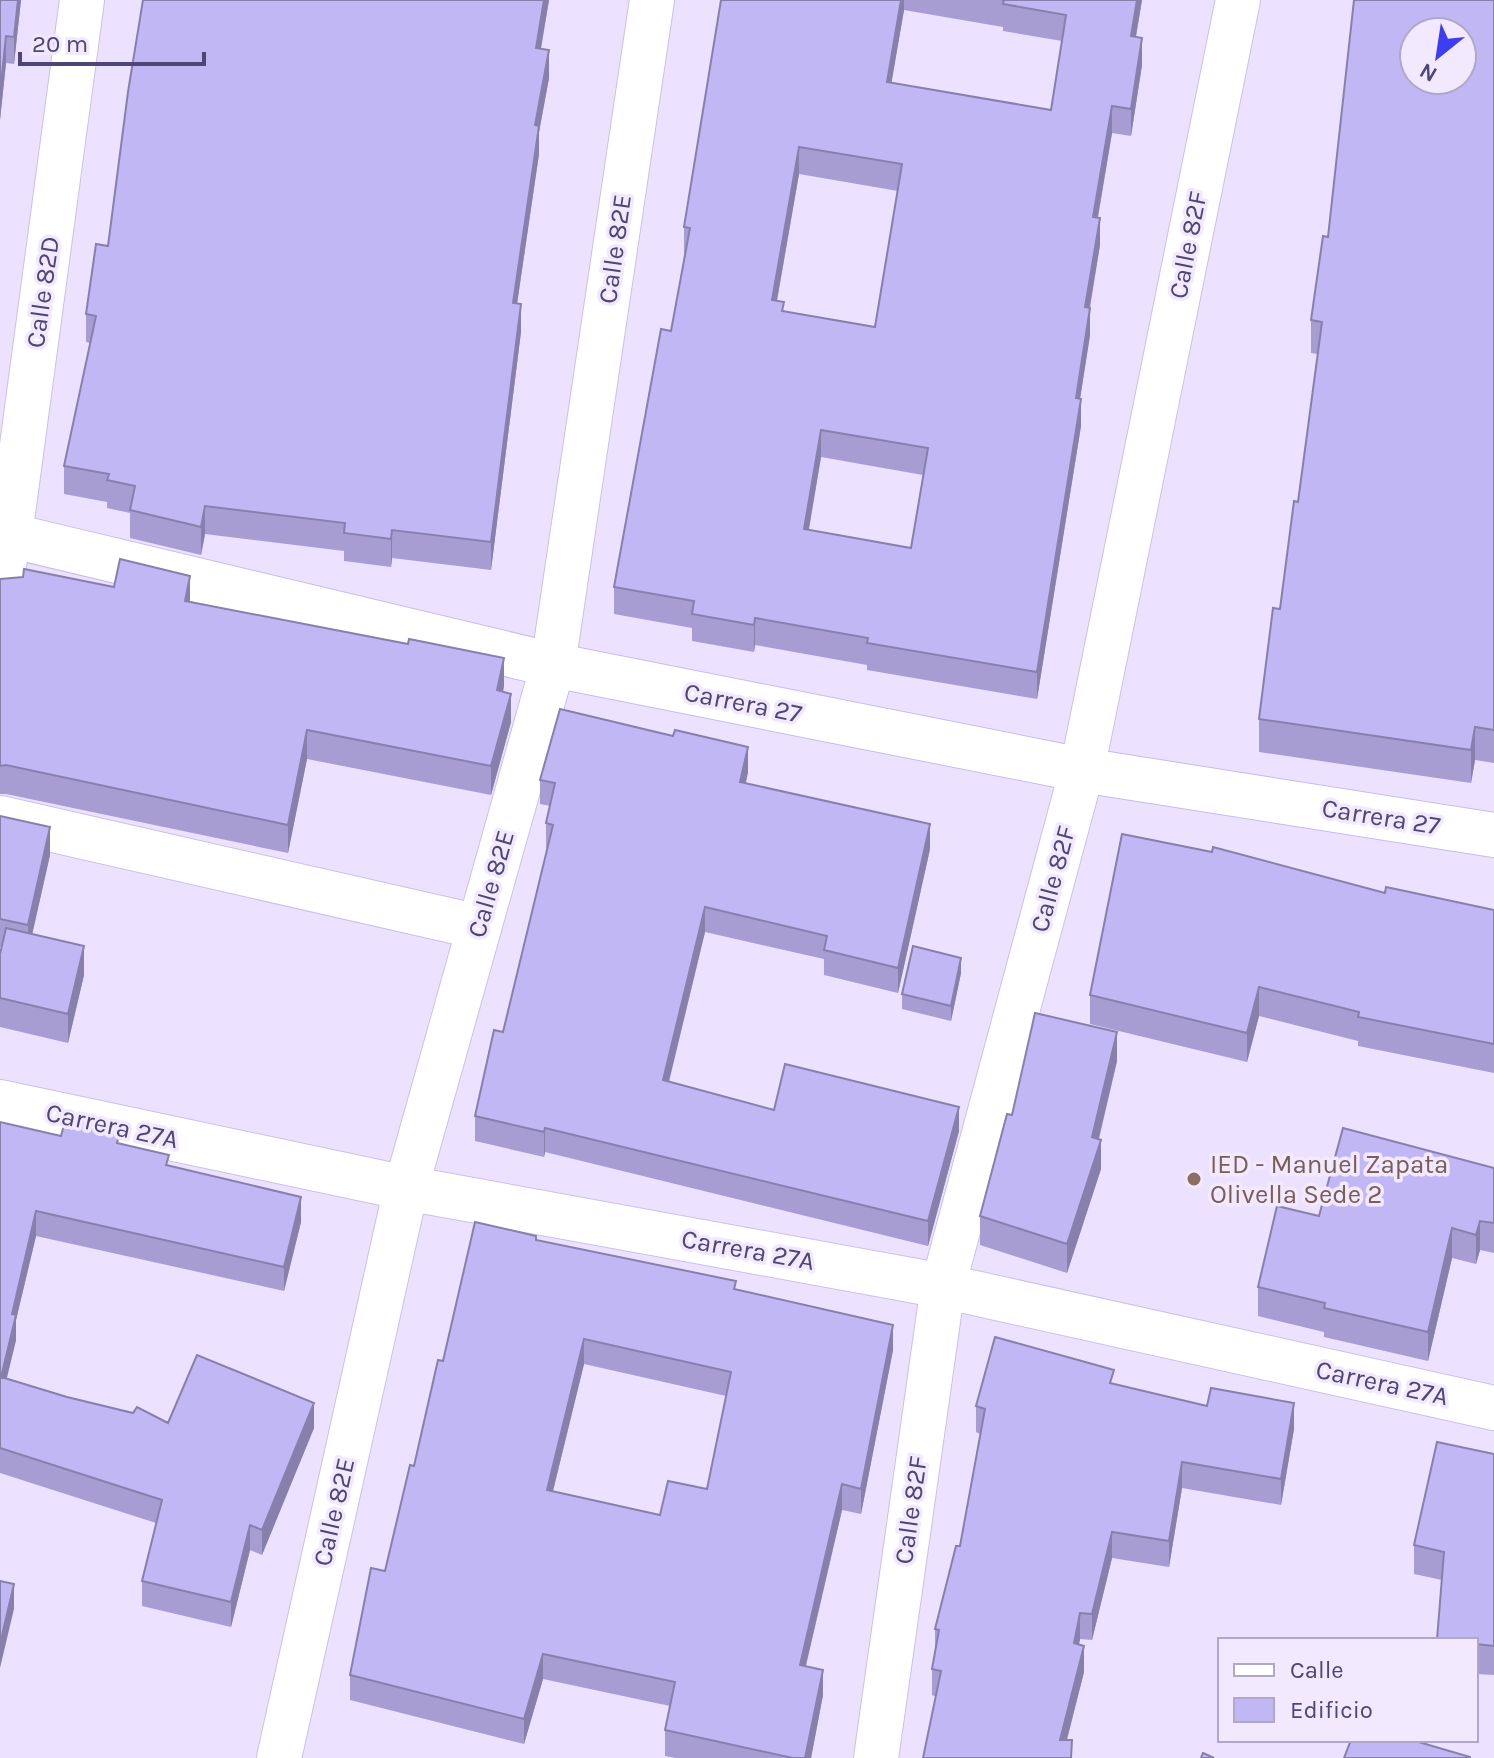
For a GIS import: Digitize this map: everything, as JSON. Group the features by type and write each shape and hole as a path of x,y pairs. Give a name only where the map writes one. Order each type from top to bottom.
{"street":[{"name":"Calle 82D","path":"0,583 82,0"},
{"name":"Calle 82E","path":"279,1758 406,1188 553,665 652,0"},
{"name":"Calle 82F","path":"876,1758 943,1286 1082,770 1238,0"},
{"name":"Carrera 27","path":"5,534 553,665 1082,770 1494,835"},
{"path":"0,818 479,927"},
{"name":"Carrera 27A","path":"0,1102 406,1188 943,1286 1494,1408"}],"building":[{"path":"0,0 18,0 14,37 6,36 0,93"},
{"path":"143,0 544,0 536,48 549,50 535,125 539,126 513,303 521,304 491,542 392,530 391,539 344,533 345,523 205,506 201,527 130,510 135,486 107,480 109,474 64,466 96,316 86,314 96,244 108,246"},
{"path":"721,0 901,0 887,82 1051,110 1066,15 1003,4 1004,0 1137,0 1131,36 1142,38 1131,109 1112,106 1093,217 1100,218 1085,307 1090,308 1076,398 1081,399 1037,672 867,643 868,638 755,618 754,625 692,614 694,601 614,587 661,329 671,331 690,228 684,227","holes":["799,147 902,164 875,327 782,311 784,302 772,300","821,430 928,448 911,548 804,529"]},
{"path":"1354,0 1494,0 1494,730 1475,727 1471,750 1259,719 1273,608 1280,609 1294,501 1298,502 1322,322 1311,320 1323,236 1328,237"},
{"path":"120,559 190,576 185,601 408,644 409,639 504,658 497,690 511,694 491,766 307,730 288,825 0,766 0,579 23,577 24,569 114,587"},
{"path":"560,709 673,736 675,730 748,747 740,782 930,824 898,968 824,950 827,936 705,907 663,1080 774,1110 785,1064 959,1107 928,1221 545,1128 544,1132 475,1116 494,1030 503,1032 553,825 546,823 555,783 540,780"},
{"path":"0,816 50,827 28,925 0,919"},
{"path":"1122,834 1212,852 1213,847 1385,893 1386,887 1494,910 1494,1044 1358,1017 1359,1012 1259,987 1247,1033 1090,995"},
{"path":"6,928 84,946 68,1014 0,998 0,954"},
{"path":"913,946 961,958 951,1006 902,994"},
{"path":"1035,1013 1117,1032 1092,1137 1101,1140 1067,1244 980,1216 1007,1114 1012,1115"},
{"path":"66,1117 121,1128 117,1143 169,1155 166,1165 301,1197 284,1267 36,1211 1,1377 133,1413 137,1407 168,1423 197,1355 314,1403 262,1530 250,1525 231,1602 142,1581 162,1500 0,1448 0,1122 61,1136"},
{"path":"1343,1128 1494,1168 1494,1223 1480,1221 1476,1235 1452,1228 1428,1332 1324,1308 1325,1303 1258,1287 1277,1206 1319,1216"},
{"path":"475,1222 536,1236 536,1240 736,1281 734,1289 893,1325 861,1489 842,1484 800,1665 823,1670 805,1758 665,1730 675,1682 543,1654 524,1719 350,1675 371,1568 385,1571 410,1465 414,1466 438,1360 443,1361","holes":["584,1339 731,1372 707,1489 668,1481 660,1515 547,1490"]},
{"path":"995,1337 1114,1370 1110,1383 1207,1406 1211,1388 1294,1403 1281,1479 1182,1462 1169,1541 1112,1532 1092,1614 1080,1613 1074,1643 1084,1646 1060,1740 1072,1740 1071,1758 923,1758 941,1671 932,1669 939,1630 935,1629 956,1546 960,1546 985,1409 976,1406"},
{"path":"1437,1442 1494,1454 1494,1646 1478,1644 1478,1638 1437,1638 1444,1552 1414,1545"},
{"path":"0,1581 14,1584 0,1644"},
{"path":"1350,1742 1419,1742 1470,1757 1470,1758 1344,1758"}],"place":[{"name":"IED - Manuel Zapata Olivella Sede 2","path":"1194,1179"}]}
